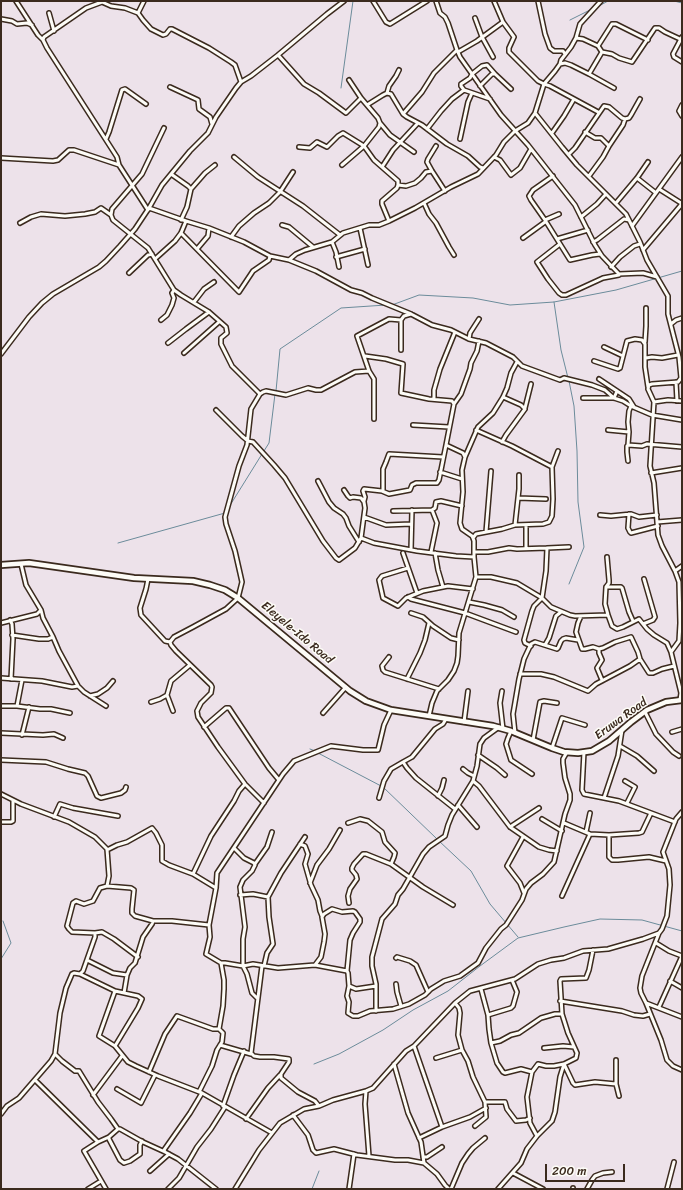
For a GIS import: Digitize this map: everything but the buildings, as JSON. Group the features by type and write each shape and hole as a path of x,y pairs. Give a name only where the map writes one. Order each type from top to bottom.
{"main road":[{"name":"Eleyele-Ido Road","path":"1,565 29,563 148,579 201,583 218,587 238,598 357,696 366,701 391,710 484,724 501,728 569,753"},
{"name":"Eruwa Road","path":"569,753 584,752 600,747 645,712 661,704 681,700"}],"street":[{"path":"16,1 38,35 43,40 106,139 117,157 119,165 148,209 209,228 244,242 270,256 289,260 316,271 346,287 411,314 432,325 451,330 469,339 486,343 513,357 522,366 560,380 564,378 592,385 605,390 614,398"},
{"path":"138,13 144,1"},
{"path":"337,1 339,5"},
{"path":"1,354 42,302 106,261 130,234 148,209 162,185 190,151 208,133 212,124 241,82 278,55 344,1"},
{"path":"373,1 386,22 390,24 427,1"},
{"path":"436,1 440,13 448,23 457,51 480,86 575,205 600,254 617,273 621,274"},
{"path":"494,1 503,22 514,36 509,52 538,81 598,112"},
{"path":"538,1 545,34 550,48 554,51 563,51 565,54"},
{"path":"289,260 296,254 305,250 332,242 347,231 369,225 389,222 478,174 494,157 504,142 515,131 528,123 535,113 544,84 571,47 576,38 580,24 601,1"},
{"path":"43,40 44,37 86,8 102,2 138,13 151,28 163,35 172,29 209,48 235,65 241,82"},
{"path":"49,13 54,31"},
{"path":"475,18 482,37 493,57"},
{"path":"1,19 18,24 25,23 32,25"},
{"path":"403,114 422,92 434,73 457,51 482,37 503,22"},
{"path":"598,46 612,24 616,24 648,40"},
{"path":"576,38 583,39 598,46 602,52 612,54 632,62 655,28 659,28 681,38 673,54 674,57 682,62"},
{"path":"588,74 602,52"},
{"path":"278,55 292,71"},
{"path":"278,55 304,84 346,113 361,98"},
{"path":"560,64 565,63 571,65 614,88"},
{"path":"491,100 464,90 461,86 461,84 470,78 472,74 482,66 486,64 489,66 511,89"},
{"path":"367,105 387,93 389,86 399,70"},
{"path":"480,86 492,74 495,74"},
{"path":"349,80 390,135 414,152"},
{"path":"170,87 198,100 199,109 210,117 212,124"},
{"path":"106,139 122,90 125,89 146,104"},
{"path":"428,129 452,99 464,90"},
{"path":"387,93 391,94 407,118 428,129 447,144 468,156 480,167 484,168"},
{"path":"460,139 468,102 472,93"},
{"path":"552,133 574,99"},
{"path":"589,176 603,157 623,125 625,119 629,118 640,99"},
{"path":"682,105 679,111 682,116"},
{"path":"568,154 575,148 598,112 604,106 607,106 625,119"},
{"path":"535,113 568,154 626,214 647,260 668,296 668,314 678,355 681,378 676,382 652,384 648,387"},
{"path":"342,165 364,146 379,127 380,123"},
{"path":"382,167 393,150 418,123"},
{"path":"111,215 112,209 142,174 164,128"},
{"path":"585,132 595,138 601,138 609,146"},
{"path":"299,147 310,148 317,142 327,147 338,136 344,133 364,146 374,160 398,181 397,188 382,201 389,222"},
{"path":"436,146 427,162 445,191"},
{"path":"494,157 500,160 511,175 520,168 531,149"},
{"path":"1,158 53,161 58,160 69,150 74,150 119,165"},
{"path":"234,157 258,177 303,206 340,235"},
{"path":"632,226 682,157"},
{"path":"616,203 648,162"},
{"path":"181,220 187,207 191,189 205,173 215,165"},
{"path":"398,185 406,186 415,183 426,172 432,171"},
{"path":"231,237 239,226 269,203 280,192 293,172"},
{"path":"171,174 191,189"},
{"path":"553,176 533,190 529,196 531,200 570,260 600,254"},
{"path":"637,178 656,193"},
{"path":"643,250 681,205 681,203 659,190"},
{"path":"581,216 597,204 606,194"},
{"path":"424,203 454,255"},
{"path":"20,223 41,214 51,216 78,214 95,212 101,208 111,215 113,220 148,248 174,290 210,312 226,327 228,330 220,341 229,360 239,373 260,394"},
{"path":"523,238 545,221 559,214"},
{"path":"593,242 624,219 629,220"},
{"path":"155,259 175,241 181,233 186,221"},
{"path":"282,225 289,227 313,247"},
{"path":"197,249 208,236 209,228"},
{"path":"360,228 368,265"},
{"path":"557,239 588,230"},
{"path":"181,233 239,292 253,271 270,260 270,256"},
{"path":"332,242 339,267"},
{"path":"560,244 537,262 548,279 562,295 566,296 603,278 621,274 643,273 657,277"},
{"path":"611,267 620,257 634,246 640,244"},
{"path":"336,257 365,249"},
{"path":"129,273 148,255 152,254"},
{"path":"194,302 204,289 214,282"},
{"path":"161,320 167,315 172,305 174,298 172,293 174,290"},
{"path":"646,308 645,367 648,387 654,402 650,466 654,483 658,535 662,546 676,571 679,582 681,602 680,640 671,652"},
{"path":"168,343 210,312"},
{"path":"402,350 401,320 404,316 411,314"},
{"path":"671,324 682,318"},
{"path":"374,419 374,379 369,371 356,337 390,319 401,320"},
{"path":"469,339 470,332 479,319"},
{"path":"184,353 219,322"},
{"path":"434,399 434,390 440,369 455,332"},
{"path":"594,361 618,369 620,368 627,341 635,339 642,340 645,344"},
{"path":"216,410 242,436 254,444 285,478 318,533 339,560 355,548 360,540 366,508 364,501 364,489 383,491 389,494 408,491 411,489 412,485 416,483 436,483 439,480 454,404 461,394 471,363 477,351 479,341"},
{"path":"604,347 623,356"},
{"path":"646,358 662,358 678,355"},
{"path":"364,356 380,358 402,364 401,393 425,399 452,401 454,404"},
{"path":"429,716 437,691 448,680 455,669 458,656 459,633 476,577 473,538 460,526 463,492 462,470 465,457 476,430 493,413 503,397 511,373 517,362"},
{"path":"170,642 174,637 226,609 238,598 242,582 236,551 226,524 225,517 248,441 252,409 260,394 266,392 286,395 308,388 320,390 355,372 369,371"},
{"path":"599,379 629,399 633,407"},
{"path":"676,382 677,401"},
{"path":"502,442 525,410 531,384"},
{"path":"614,398 617,391"},
{"path":"503,397 525,408"},
{"path":"583,398 614,398 652,415 682,420"},
{"path":"654,402 668,400 682,401"},
{"path":"628,461 628,416 629,411 633,407"},
{"path":"413,426 449,427"},
{"path":"476,430 552,467"},
{"path":"608,430 629,432"},
{"path":"628,445 642,446 647,444 682,447"},
{"path":"446,445 463,453 465,457"},
{"path":"473,538 476,534 502,529 515,524 526,525 548,523 550,520 553,499 552,467 558,451"},
{"path":"383,491 383,469 389,454 443,457"},
{"path":"652,473 682,468"},
{"path":"486,532 491,471"},
{"path":"440,472 462,479"},
{"path":"515,524 519,476"},
{"path":"318,481 329,502 334,508 343,514 349,526 360,540 374,544 411,550 474,557"},
{"path":"344,490 350,498 361,498 364,501"},
{"path":"518,498 546,499"},
{"path":"432,510 435,508 438,501 462,506"},
{"path":"411,550 412,510"},
{"path":"393,511 432,510"},
{"path":"431,552 437,523 432,510"},
{"path":"629,514 628,528 630,532 658,524 682,520"},
{"path":"600,515 657,515"},
{"path":"364,517 386,524 411,524"},
{"path":"526,525 526,548"},
{"path":"474,552 488,552 509,548 570,547"},
{"path":"531,646 525,643 524,640 534,606 542,598 546,571 547,548"},
{"path":"403,553 417,593"},
{"path":"435,553 443,587"},
{"path":"607,556 609,583 606,587 605,604 612,626 614,628 624,627 639,619 647,629 667,643 671,652 682,694 681,700"},
{"path":"21,564 26,585 40,610 58,651 78,686 84,692 106,706"},
{"path":"676,571 682,566"},
{"path":"408,568 382,576 379,580 382,596 385,600 398,606 408,597 417,593 443,587 473,589"},
{"path":"476,577 491,577 516,583 542,598 551,607 573,616 608,615"},
{"path":"148,579 140,605 140,611 165,641 170,642 173,648 210,683 212,687 211,693 201,703 197,711 198,717 245,784 264,803"},
{"path":"643,624 653,620 655,617 644,579"},
{"path":"606,587 622,588 633,621"},
{"path":"408,597 465,613 516,632"},
{"path":"469,602 490,606 502,610 514,617"},
{"path":"1,623 37,614 40,610"},
{"path":"545,645 549,638 556,616 561,612"},
{"path":"411,613 423,617 451,638 459,640"},
{"path":"573,616 578,623"},
{"path":"581,616 576,632 582,649 593,647 599,649 631,637 640,659 649,673 674,666"},
{"path":"10,620 12,624 13,640 11,679"},
{"path":"407,679 423,646 429,623"},
{"path":"12,635 39,639 48,639 53,637"},
{"path":"532,774 511,760 506,744 508,738 513,732 513,714 524,658 535,642 558,649 563,638 578,640"},
{"path":"599,649 602,660 597,668 602,680"},
{"path":"390,656 382,666 385,672 439,689"},
{"path":"520,674 541,674 554,677 588,691 602,680 630,666 640,659"},
{"path":"173,711 167,695 171,681 190,665"},
{"path":"1,678 42,681 72,687 78,686"},
{"path":"17,706 22,680"},
{"path":"90,696 98,694 107,688 113,681"},
{"path":"323,713 346,687"},
{"path":"464,722 468,690"},
{"path":"376,1011 376,981 372,966 372,957 382,920 395,904 398,895 426,850 445,836 455,809 473,780 481,741 492,732 501,728 500,703 502,691"},
{"path":"151,702 167,695"},
{"path":"532,740 540,702 544,701 557,703"},
{"path":"1,706 51,709 70,713"},
{"path":"22,735 29,707"},
{"path":"204,727 226,708 229,708 269,768 279,780"},
{"path":"347,971 315,965 278,968 253,964 243,966 221,963 206,954 210,937 208,925 216,888 217,873 294,760 331,746 363,750 378,750 384,725 391,710"},
{"path":"645,712 656,734 673,752 679,756"},
{"path":"552,748 562,718 585,725"},
{"path":"379,798 384,781 391,769 412,757 435,729 443,724 446,719"},
{"path":"672,732 682,728"},
{"path":"604,798 618,756 622,730"},
{"path":"1,733 22,735 54,734 63,738"},
{"path":"620,746 637,756 654,771"},
{"path":"584,752 582,792 584,794 627,803 675,822"},
{"path":"322,916 334,909 342,912 354,911 360,918 360,922 352,933 350,940 347,971 349,986 347,996 349,1014 353,1016 358,1016 367,1012 388,1010 401,1006 414,1001 444,981 460,976 478,963 486,948 506,925 522,900 529,885 543,874 554,862 564,823 564,817 570,798 563,763 563,759 569,753"},
{"path":"478,755 505,775"},
{"path":"1,760 46,762 85,773 88,776 97,796 101,798 121,793 126,787"},
{"path":"403,762 416,778 455,809"},
{"path":"463,769 468,774 474,776"},
{"path":"438,796 444,780"},
{"path":"473,780 510,827 539,847 556,851"},
{"path":"625,781 635,787 627,803"},
{"path":"193,874 211,836 245,784"},
{"path":"1,794 69,822 95,836 107,850 109,876 107,886"},
{"path":"1,822 12,821 13,800"},
{"path":"54,817 60,804 73,808 118,816"},
{"path":"458,805 477,827"},
{"path":"510,827 539,808"},
{"path":"682,812 675,822 664,852 670,874 668,906 663,926 641,981 641,993 661,1040 667,1060 673,1066 682,1070"},
{"path":"586,832 590,813"},
{"path":"564,823 590,834 609,835 641,833 651,813"},
{"path":"348,824 360,819 368,821 382,832 385,842 395,853 391,864"},
{"path":"542,819 562,831"},
{"path":"107,850 152,828 162,845 162,861 193,874 216,888"},
{"path":"310,883 317,865 329,849 340,830"},
{"path":"257,998 252,993 247,974 243,966 243,939 245,927 240,885 252,871 267,847 272,832"},
{"path":"562,896 590,834"},
{"path":"609,835 609,857 612,860 649,857 666,861"},
{"path":"251,1054 257,998 263,966 267,954 273,944 268,897 281,873 305,837"},
{"path":"523,837 507,866 520,883 524,894"},
{"path":"300,844 305,846 308,854 305,864 310,883 318,900 325,934 321,958 315,965"},
{"path":"234,848 244,858 255,864"},
{"path":"349,903 348,896 350,889 357,879 352,868 363,854 366,854 391,864 428,890 453,905"},
{"path":"138,957 102,932 72,932 67,926 73,903 76,901 84,904 93,901 100,888 107,886 133,889 132,910 134,915 153,921 208,925"},
{"path":"240,895 268,897"},
{"path":"124,993 127,975 138,957 143,937 153,921"},
{"path":"80,974 83,972 95,933"},
{"path":"235,1189 259,1150 280,1122 304,1109 319,1106 333,1100 373,1088 406,1051 414,1046 455,1003 470,991 512,980 538,964 579,952 608,949 627,945 659,933"},
{"path":"656,943 669,951 682,956 658,1007"},
{"path":"537,1136 531,1126 527,1097 532,1072 538,1064 546,1066 564,1064 576,1058 577,1052 568,1033 562,1014 560,1001 560,981 561,979 586,978 593,950"},
{"path":"396,958 410,961 416,965 428,992"},
{"path":"87,960 113,973 127,975"},
{"path":"219,1030 224,989 221,963"},
{"path":"1,1114 7,1106 19,1098 52,1061 55,1054 60,1013 66,988 72,974 80,974 114,991 138,996 142,999 115,1046"},
{"path":"488,1015 511,1008 513,1006 517,992 512,980"},
{"path":"670,981 682,988"},
{"path":"396,984 401,1006"},
{"path":"349,986 356,989 376,986"},
{"path":"481,989 488,1015 491,1043 497,1063 505,1073 521,1069 532,1072"},
{"path":"114,991 99,1035 115,1046 128,1062 155,1075 200,1093 272,1133"},
{"path":"560,1001 622,1011 634,1015 643,1016 650,1014"},
{"path":"455,1003 459,1008 460,1013 458,1035 462,1050 485,1102 486,1108 486,1117 475,1126"},
{"path":"646,1003 682,1017"},
{"path":"491,1043 519,1033 541,1018 555,1014 562,1014"},
{"path":"149,1072 165,1034 177,1016 212,1029 219,1030 223,1033 222,1042 216,1050 212,1066 200,1093 190,1113 165,1148 165,1152"},
{"path":"220,1045 244,1051 254,1056 263,1058 274,1057 289,1059 289,1062 280,1075 268,1088 246,1119"},
{"path":"414,1046 442,1127"},
{"path":"544,1048 563,1046 574,1047"},
{"path":"436,1058 462,1050"},
{"path":"168,1189 179,1178 224,1107 244,1051"},
{"path":"55,1054 75,1071 79,1071 93,1095 118,1129 178,1159 216,1189"},
{"path":"93,1095 122,1056"},
{"path":"616,1060 616,1084 619,1096"},
{"path":"394,1064 408,1113 419,1138 424,1162"},
{"path":"564,1064 575,1085 578,1086 589,1082 616,1084"},
{"path":"498,1189 521,1163 527,1149 553,1118 560,1077 564,1064"},
{"path":"117,1089 141,1103 155,1075"},
{"path":"280,1075 282,1079 291,1087 315,1101 319,1106"},
{"path":"35,1080 98,1142"},
{"path":"366,1091 365,1104 368,1156"},
{"path":"485,1102 505,1102 507,1109 516,1121 530,1118"},
{"path":"419,1138 442,1127 470,1117 486,1108"},
{"path":"293,1115 308,1135 313,1150 316,1153 334,1149 354,1154 395,1160 424,1162 450,1189 462,1163 468,1154 485,1138"},
{"path":"106,1189 84,1151 109,1137 118,1129"},
{"path":"109,1137 120,1160 124,1163 140,1154 140,1145 142,1141"},
{"path":"423,1157 427,1157 442,1147"},
{"path":"150,1171 169,1154"},
{"path":"348,1189 354,1154"},
{"path":"667,1189 674,1162"},
{"path":"587,1189 595,1176 612,1172"},
{"path":"513,1173 543,1189"},
{"path":"88,1189 101,1181"}],"waterway":[{"path":"341,88 353,1"},
{"path":"599,6 608,1"},
{"path":"674,1 682,3"},
{"path":"570,20 592,9"},
{"path":"392,305 419,295 473,298 510,305 554,302 616,290 682,271"},
{"path":"554,302 561,350 568,378"},
{"path":"276,391 280,349 341,308 386,305"},
{"path":"569,381 574,406 578,502 584,547 569,584"},
{"path":"264,451 269,443 275,394"},
{"path":"229,507 262,454"},
{"path":"118,543 225,513"},
{"path":"310,749 315,751"},
{"path":"318,753 383,787 437,839"},
{"path":"439,841 471,871 490,904 518,937"},
{"path":"314,1064 339,1054 383,1030 413,1010 448,991 518,938 600,919 642,920 682,931"},
{"path":"1,959 11,943 3,921"},
{"path":"312,1189 319,1171"}]}
